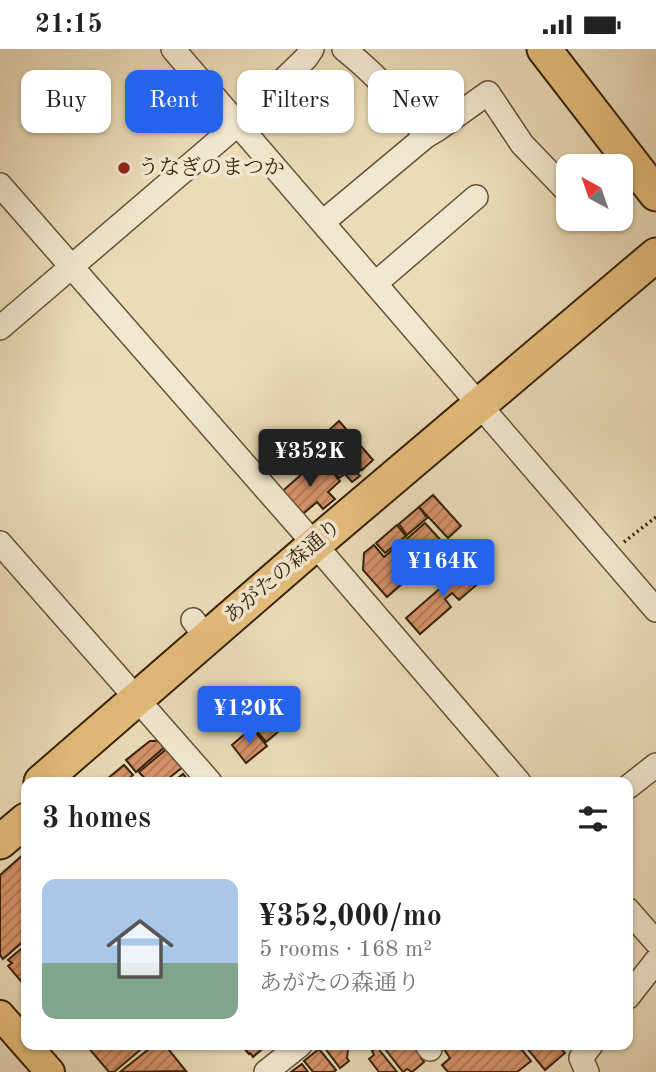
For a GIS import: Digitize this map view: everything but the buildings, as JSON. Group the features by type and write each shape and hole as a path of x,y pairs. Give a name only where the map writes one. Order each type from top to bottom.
{"highway":[{"path":"544,49 656,194"},
{"name":"あがたの森通り","path":"48,777 143,705 321,553 485,411 656,255"},
{"name":"あがたの森通り","path":"485,411 656,281"},
{"name":"あがたの森通り","path":"74,777 143,705 200,629 321,553"},
{"path":"0,818 21,799"},
{"path":"0,842 21,824"}],"main road":[{"path":"0,1015 21,1039"},
{"path":"31,1050 50,1072"}],"street":[{"path":"173,49 237,123"},
{"path":"294,70 312,49"},
{"path":"344,49 368,68 426,136"},
{"path":"323,222 426,136 488,93 522,143 556,179"},
{"path":"0,328 237,125"},
{"path":"246,133 656,610"},
{"path":"0,185 515,777"},
{"path":"376,283 476,197"},
{"path":"0,543 49,603 189,752 206,777"},
{"path":"633,783 656,765"},
{"path":"633,916 656,943"},
{"path":"633,991 656,961"},
{"path":"266,1072 294,1050"}],"path":[{"path":"609,554 656,517"}],"place":[{"name":"うなぎのまつか","path":"124,168"}]}
